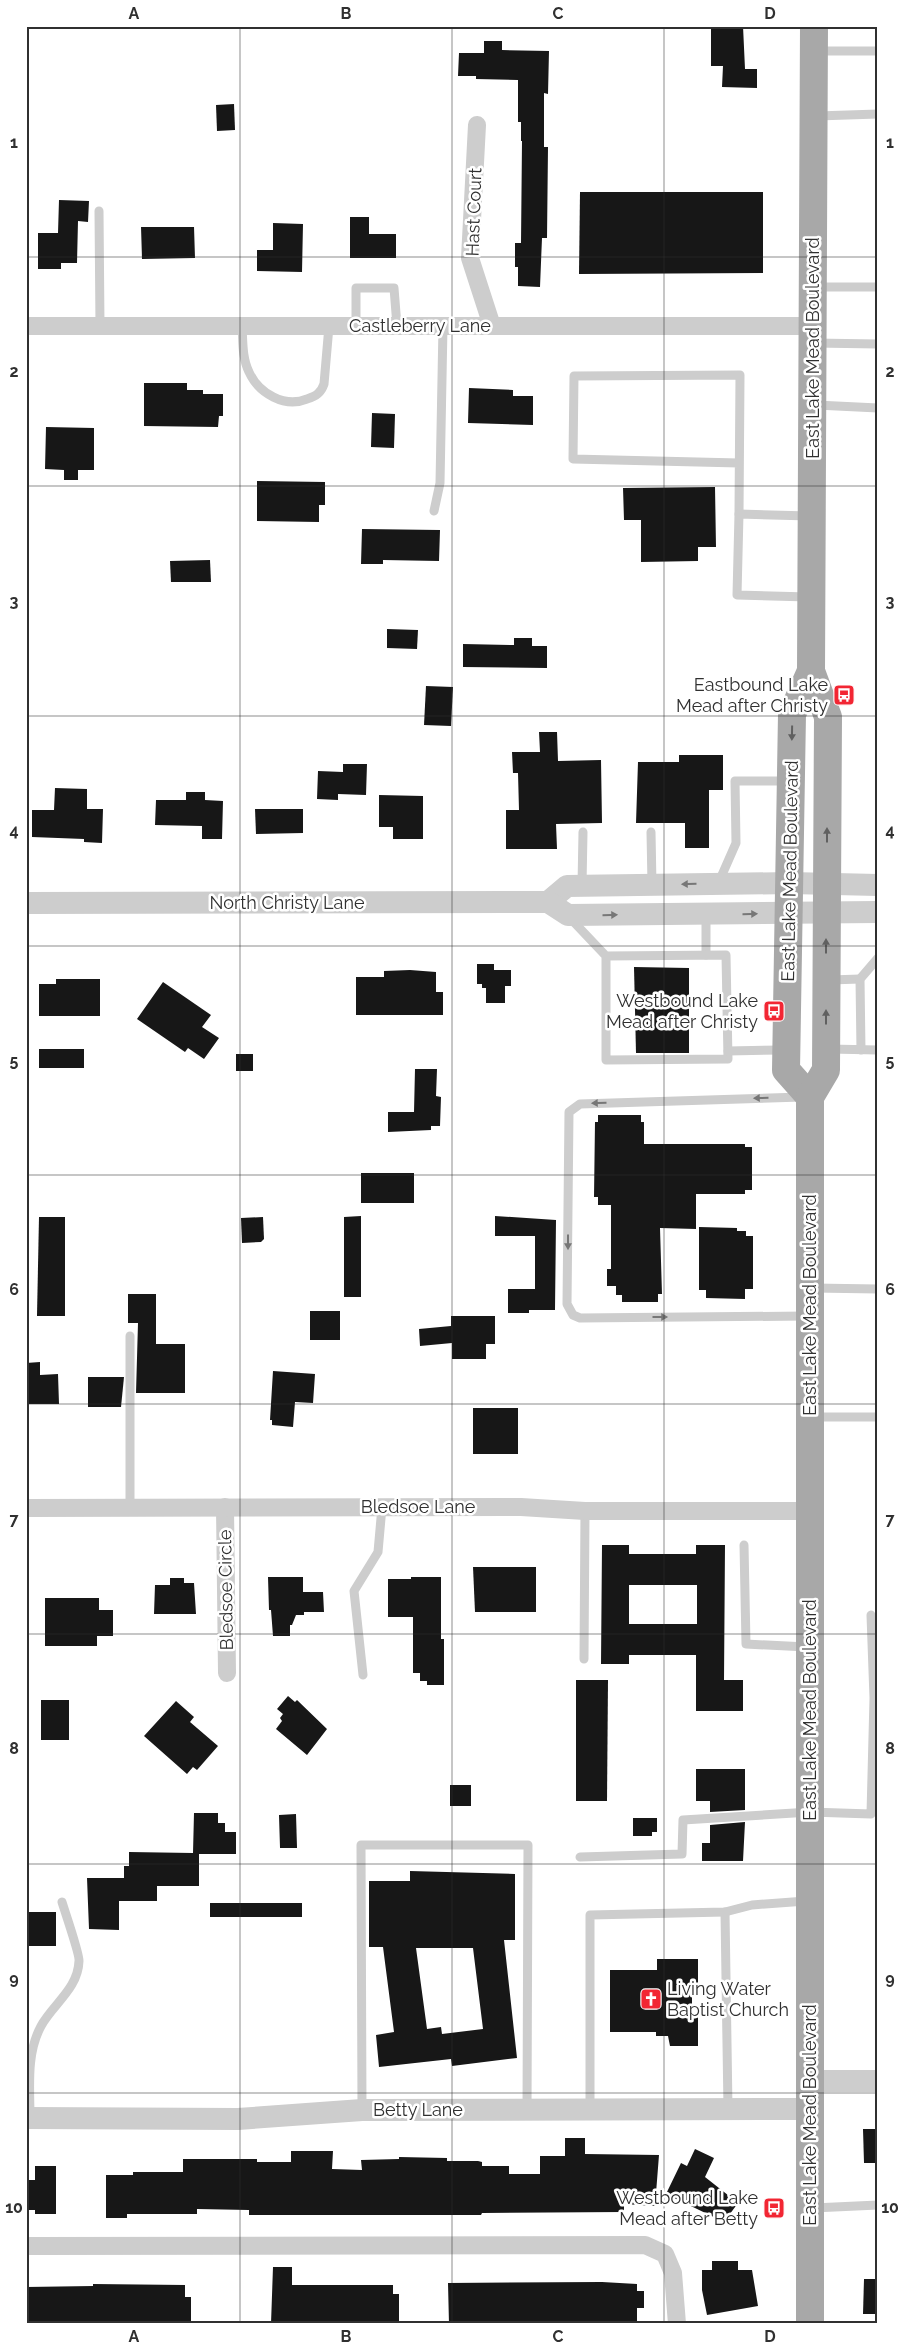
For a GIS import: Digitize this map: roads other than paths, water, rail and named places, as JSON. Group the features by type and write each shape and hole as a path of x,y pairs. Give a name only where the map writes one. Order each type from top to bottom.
{"main road":[{"name":"East Lake Mead Boulevard","path":"810,2324 810,1097 826,1070 828,717 811,670 814,39"},
{"name":"East Lake Mead Boulevard","path":"810,1097 786,1070 792,714 811,670"}],"street":[{"name":"Hast Court","path":"477,125 470,258 492,326"},
{"name":"Castleberry Lane","path":"26,326 492,326 814,334"},
{"path":"878,885 790,883 567,886 548,902 568,915 878,912"},
{"name":"North Christy Lane","path":"26,903 548,902"},
{"name":"Bledsoe Circle","path":"225,1507 227,1672"},
{"name":"Bledsoe Lane","path":"26,1508 522,1507 585,1511 810,1511"},
{"path":"810,2081 878,2081"},
{"name":"Betty Lane","path":"28,2118 238,2119 362,2110 810,2109"},
{"path":"26,2246 645,2245 665,2254 673,2274 677,2324"}],"lane":[{"path":"814,39 878,50"},
{"path":"814,116 878,114"},
{"path":"99,211 100,326"},
{"path":"814,287 878,287"},
{"path":"356,326 356,288 394,288 397,326"},
{"path":"242,326 244,356 249,372 255,381 277,400 295,402 310,398 322,390 329,326"},
{"path":"434,511 440,483 443,326"},
{"path":"814,334 878,344"},
{"path":"739,463 573,459 574,376 740,375 739,514 737,595 812,598"},
{"path":"813,405 878,408"},
{"path":"739,514 812,516"},
{"path":"718,884 736,843 735,781 791,781"},
{"path":"582,886 583,832"},
{"path":"651,832 652,885"},
{"path":"706,914 706,955"},
{"path":"568,915 606,956 606,1060 728,1059 726,954 606,956"},
{"path":"862,1050 860,979 878,958"},
{"path":"826,980 860,979"},
{"path":"728,1051 787,1050"},
{"path":"826,1050 878,1050"},
{"path":"810,1097 580,1104 573,1107 569,1112 567,1304 572,1314 580,1318 810,1316"},
{"path":"810,1288 878,1289"},
{"path":"130,1336 130,1507"},
{"path":"810,1417 878,1417"},
{"path":"363,1674 354,1591 378,1552 382,1507"},
{"path":"584,1659 585,1511"},
{"path":"744,1545 746,1644 810,1647"},
{"path":"580,1857 682,1854 683,1820 810,1812 871,1814 876,1698 871,1615"},
{"path":"362,2110 361,1845 528,1845 527,2110"},
{"path":"590,2110 590,1915 725,1912 752,1905 810,1901"},
{"path":"28,2118 30,2059 41,2026 69,1991 77,1975 80,1959 62,1902"},
{"path":"725,1912 728,2109"},
{"path":"810,2208 878,2206"}],"place":[{"name":"Eastbound Lake Mead after Christy","path":"844,695"},
{"name":"Westbound Lake Mead after Christy","path":"774,1011"},
{"name":"Living Water Baptist Church","path":"651,1999"},
{"name":"Westbound Lake Mead after Betty","path":"774,2208"}]}
